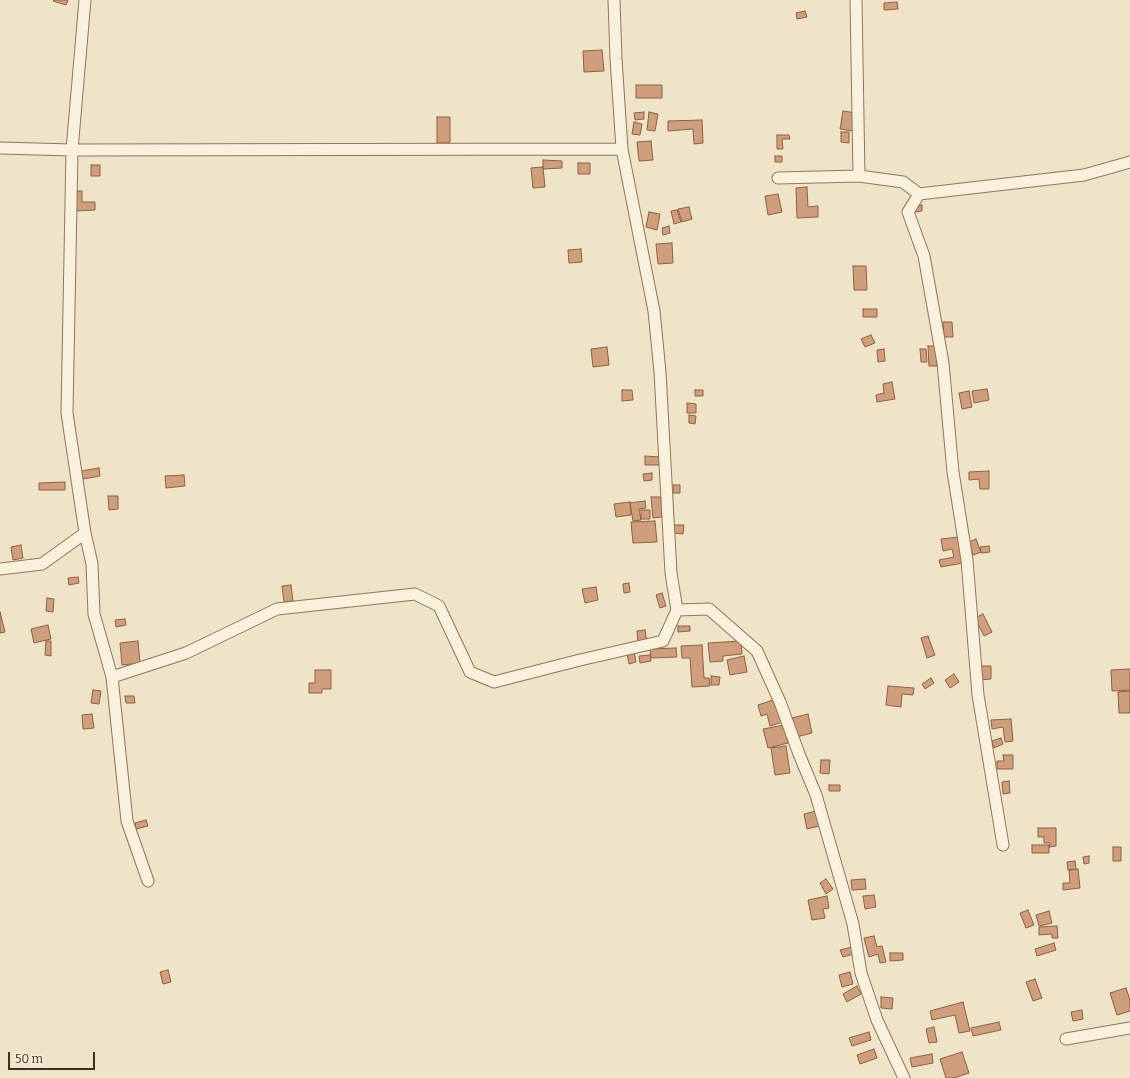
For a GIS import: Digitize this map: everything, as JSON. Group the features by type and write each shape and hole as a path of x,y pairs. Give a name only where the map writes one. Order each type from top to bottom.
{"street":[{"path":"86,0 72,150 67,413 85,533 92,564 94,614 112,677 127,821 148,881"},
{"path":"112,677 186,653 278,609 415,594 439,606 470,672 494,682 663,641 677,610 671,573 660,372 654,311 622,149 614,0"},
{"path":"856,0 859,176"},
{"path":"0,148 72,150 622,149"},
{"path":"778,178 859,176 903,182 919,194 1084,175 1130,162"},
{"path":"919,194 908,212 924,256 943,363 953,472 967,560 978,695 1003,844"},
{"path":"0,568 42,564 85,533"},
{"path":"677,610 709,609 757,652 780,702 816,795 852,924 861,973 877,1020 904,1078"},
{"path":"1066,1039 1130,1028"}],"building":[{"path":"68,0 66,5 53,1"},
{"path":"897,2 898,9 884,10 884,3"},
{"path":"805,11 807,17 797,19 796,13"},
{"path":"602,50 604,71 584,72 583,51"},
{"path":"636,85 662,85 662,98 636,98"},
{"path":"843,111 856,113 853,131 840,129"},
{"path":"644,112 644,119 635,120 634,113"},
{"path":"649,112 658,114 655,131 647,130"},
{"path":"437,117 450,117 450,143 437,143"},
{"path":"702,120 703,143 694,144 693,129 668,131 668,121"},
{"path":"634,122 642,124 640,135 632,134"},
{"path":"841,132 849,132 849,143 841,142"},
{"path":"777,135 789,135 790,139 782,139 783,149 777,149"},
{"path":"651,141 653,160 639,161 637,142"},
{"path":"775,156 782,156 782,162 775,162"},
{"path":"543,160 562,161 562,168 543,169"},
{"path":"578,163 590,163 590,174 578,174"},
{"path":"91,165 100,165 100,176 91,176"},
{"path":"543,167 545,187 533,188 531,168"},
{"path":"807,187 808,207 818,206 818,217 797,218 796,188"},
{"path":"74,191 82,191 82,202 95,202 95,210 74,211"},
{"path":"778,194 782,212 768,215 765,196"},
{"path":"922,205 922,211 915,212 915,206"},
{"path":"689,207 692,219 682,222 678,209"},
{"path":"677,210 681,222 674,224 671,211"},
{"path":"649,212 660,214 657,230 646,227"},
{"path":"669,226 670,233 663,235 662,228"},
{"path":"672,243 673,263 658,264 656,244"},
{"path":"581,249 582,262 569,263 568,250"},
{"path":"853,266 866,266 867,290 854,290"},
{"path":"863,309 877,309 877,317 863,317"},
{"path":"943,322 952,322 953,337 944,337"},
{"path":"871,335 875,343 865,347 861,339"},
{"path":"928,346 936,346 937,366 929,366"},
{"path":"607,347 609,365 593,367 591,349"},
{"path":"884,349 885,361 878,362 877,350"},
{"path":"920,349 926,349 927,362 921,362"},
{"path":"892,382 895,399 877,402 876,395 884,393 883,384"},
{"path":"987,389 989,400 974,403 972,391"},
{"path":"622,390 632,390 633,400 622,401"},
{"path":"695,390 703,390 703,396 695,396"},
{"path":"969,391 972,407 962,409 959,393"},
{"path":"687,403 696,404 696,413 687,413"},
{"path":"689,415 696,416 695,424 689,423"},
{"path":"645,456 660,457 661,465 645,465"},
{"path":"99,468 100,476 83,479 81,471"},
{"path":"989,471 989,489 980,489 979,479 969,480 969,472"},
{"path":"652,473 652,480 644,481 643,474"},
{"path":"184,475 185,486 166,488 165,476"},
{"path":"65,482 65,490 39,490 39,483"},
{"path":"673,485 680,485 680,493 673,493"},
{"path":"108,496 118,496 118,509 109,510"},
{"path":"651,497 661,497 662,517 653,518"},
{"path":"645,501 646,508 639,509 641,520 633,521 630,503"},
{"path":"630,502 631,515 616,517 614,504"},
{"path":"641,510 650,510 650,519 641,519"},
{"path":"655,521 657,542 633,543 631,522"},
{"path":"673,525 684,525 683,534 673,533"},
{"path":"959,537 963,563 941,567 939,560 954,557 952,549 943,551 941,539"},
{"path":"976,539 981,552 973,555 969,542"},
{"path":"21,545 23,558 13,560 11,547"},
{"path":"989,546 990,552 981,553 980,547"},
{"path":"78,577 79,583 69,585 68,578"},
{"path":"629,583 630,592 624,593 623,584"},
{"path":"291,585 293,601 284,602 282,586"},
{"path":"596,587 598,600 585,603 582,589"},
{"path":"662,593 666,606 660,608 656,595"},
{"path":"47,598 54,599 53,612 46,611"},
{"path":"0,612 5,632 0,633"},
{"path":"983,614 992,632 984,636 975,618"},
{"path":"125,619 126,625 116,627 115,620"},
{"path":"48,625 51,639 34,643 31,629"},
{"path":"678,626 690,626 690,631 678,632"},
{"path":"645,630 647,642 638,643 637,631"},
{"path":"928,636 935,655 927,658 921,638"},
{"path":"46,641 51,641 51,656 45,655"},
{"path":"138,641 140,663 122,665 120,643"},
{"path":"741,641 742,654 723,656 723,661 710,662 708,643"},
{"path":"702,645 704,678 709,678 710,686 692,687 690,658 682,658 681,646"},
{"path":"676,648 677,657 651,658 650,649"},
{"path":"634,651 636,662 629,664 627,653"},
{"path":"650,655 651,661 640,663 639,656"},
{"path":"744,656 747,672 730,675 727,660"},
{"path":"980,666 991,666 991,679 980,680"},
{"path":"1130,669 1130,690 1112,691 1111,670"},
{"path":"315,670 331,670 331,689 322,689 322,693 309,693 309,683 315,683"},
{"path":"954,674 959,682 950,688 945,680"},
{"path":"711,676 720,677 719,685 711,685"},
{"path":"931,678 934,683 925,689 922,684"},
{"path":"888,686 914,688 913,695 902,694 901,707 886,705"},
{"path":"93,690 101,691 99,704 91,703"},
{"path":"1130,691 1130,713 1119,713 1118,692"},
{"path":"125,696 134,696 135,703 126,703"},
{"path":"776,699 783,722 770,726 767,714 761,716 758,705"},
{"path":"92,714 94,728 83,729 82,715"},
{"path":"808,714 812,733 796,737 792,718"},
{"path":"1011,719 1013,741 1005,742 1003,727 992,729 991,720"},
{"path":"784,725 788,743 768,748 763,729"},
{"path":"1001,738 1003,744 994,748 992,741"},
{"path":"786,746 790,773 775,775 771,748"},
{"path":"1003,755 1013,755 1013,769 997,769 997,761 1004,761"},
{"path":"821,760 830,760 829,774 820,773"},
{"path":"1009,781 1010,793 1003,794 1002,782"},
{"path":"829,785 840,785 840,791 829,791"},
{"path":"816,811 820,826 807,829 804,814"},
{"path":"146,820 148,826 136,829 135,823"},
{"path":"1038,828 1056,828 1056,846 1049,847 1050,843 1044,843 1044,837 1038,837"},
{"path":"1032,845 1049,845 1049,853 1032,853"},
{"path":"1113,847 1121,847 1121,861 1113,861"},
{"path":"1089,856 1089,863 1084,864 1083,857"},
{"path":"1075,861 1076,869 1068,870 1067,862"},
{"path":"1078,869 1080,888 1063,890 1063,883 1070,883 1069,870"},
{"path":"826,879 833,889 826,894 820,883"},
{"path":"865,879 866,889 852,890 851,880"},
{"path":"874,895 876,907 865,909 863,896"},
{"path":"827,896 829,908 823,909 825,918 812,920 808,900"},
{"path":"1028,910 1034,925 1026,928 1020,913"},
{"path":"1049,911 1052,923 1039,926 1036,915"},
{"path":"1057,926 1058,938 1052,938 1052,934 1039,935 1039,927"},
{"path":"874,936 877,947 882,946 886,962 880,963 878,954 869,957 864,938"},
{"path":"1054,943 1056,950 1037,956 1035,949"},
{"path":"852,947 854,954 843,957 840,950"},
{"path":"890,953 903,953 903,960 890,961"},
{"path":"168,970 171,982 163,984 160,972"},
{"path":"850,972 853,984 842,987 839,975"},
{"path":"1035,979 1042,998 1033,1001 1026,982"},
{"path":"857,986 861,994 847,1002 843,994"},
{"path":"1126,988 1130,1000 1130,1011 1117,1015 1110,993"},
{"path":"881,997 893,998 892,1009 881,1008"},
{"path":"963,1002 970,1031 959,1033 955,1015 932,1020 930,1011"},
{"path":"1082,1010 1083,1019 1073,1021 1071,1012"},
{"path":"999,1022 1001,1030 973,1036 971,1028"},
{"path":"934,1027 937,1042 929,1043 926,1029"},
{"path":"869,1032 871,1040 852,1046 849,1038"},
{"path":"874,1049 877,1058 860,1064 857,1055"},
{"path":"962,1052 969,1073 954,1078 946,1078 940,1059"},
{"path":"932,1054 933,1063 912,1067 910,1058"}]}
